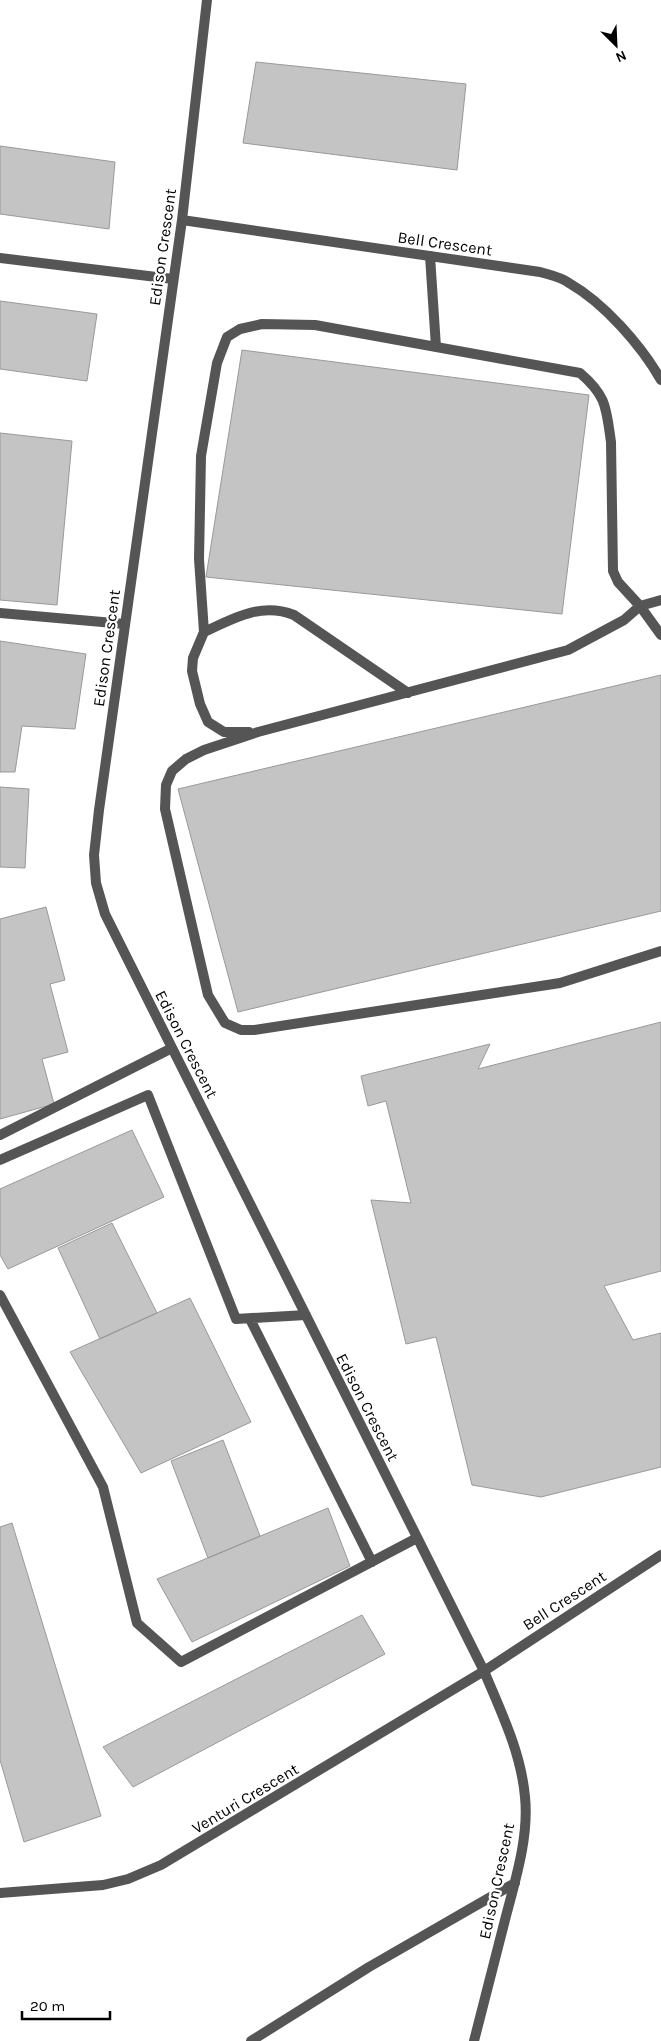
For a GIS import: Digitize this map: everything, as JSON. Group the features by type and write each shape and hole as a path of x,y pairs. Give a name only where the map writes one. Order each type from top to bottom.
{"street":[{"name":"Edison Crescent","path":"207,0 182,220 99,810 94,855 96,883 105,914 484,1671 508,1727 519,1762 525,1798 524,1836 474,2041"},
{"name":"Bell Crescent","path":"182,220 540,272 568,282 591,297 629,336 661,380"},
{"path":"430,256 436,347"},
{"path":"0,258 173,279"},
{"path":"258,732 224,732 208,722 200,704 192,671 193,658 204,632 199,559 201,456 217,363 227,337 240,329 262,324 315,325 580,373 600,392 605,405 611,442 613,572 618,582 640,606 661,636"},
{"path":"661,600 640,606 624,620 568,650 258,732 204,750 186,759 172,771 166,785 165,808 208,995 225,1023 241,1030 254,1030 560,983 661,950"},
{"path":"204,632 244,613 259,610 281,610 294,614 408,693"},
{"path":"0,613 125,624"},
{"path":"0,1135 172,1048"},
{"path":"0,1160 148,1095 236,1319 306,1315"},
{"path":"0,1295 103,1487 137,1623 181,1662 417,1538"},
{"path":"250,1318 372,1562"},
{"name":"Bell Crescent","path":"484,1671 661,1555"},
{"name":"Venturi Crescent","path":"0,1893 103,1885 128,1878 161,1865 484,1671"},
{"path":"251,2041 369,1968 514,1883"}],"building":[{"path":"256,62 466,84 457,170 243,143"},
{"path":"0,146 115,162 109,229 0,214"},
{"path":"0,301 97,314 87,381 0,369"},
{"path":"242,350 589,395 562,614 206,577"},
{"path":"0,433 72,441 57,605 0,600"},
{"path":"0,641 86,654 75,729 22,726 15,772 0,772"},
{"path":"661,675 661,911 238,1012 178,789"},
{"path":"0,787 29,789 25,868 0,867"},
{"path":"46,907 65,980 50,984 68,1052 42,1059 54,1104 0,1119 0,919"},
{"path":"661,1022 661,1271 604,1286 633,1340 661,1333 661,1467 541,1497 472,1485 436,1337 406,1344 371,1200 411,1203 386,1101 368,1106 361,1076 490,1044 478,1069"},
{"path":"132,1130 164,1197 8,1269 0,1255 0,1189"},
{"path":"112,1223 157,1313 100,1339 58,1248"},
{"path":"190,1298 251,1422 141,1473 70,1352"},
{"path":"223,1440 260,1536 208,1558 171,1461"},
{"path":"328,1508 350,1566 192,1642 157,1579"},
{"path":"12,1523 101,1816 24,1842 0,1760 0,1527"},
{"path":"362,1615 385,1654 133,1787 103,1747"}]}
